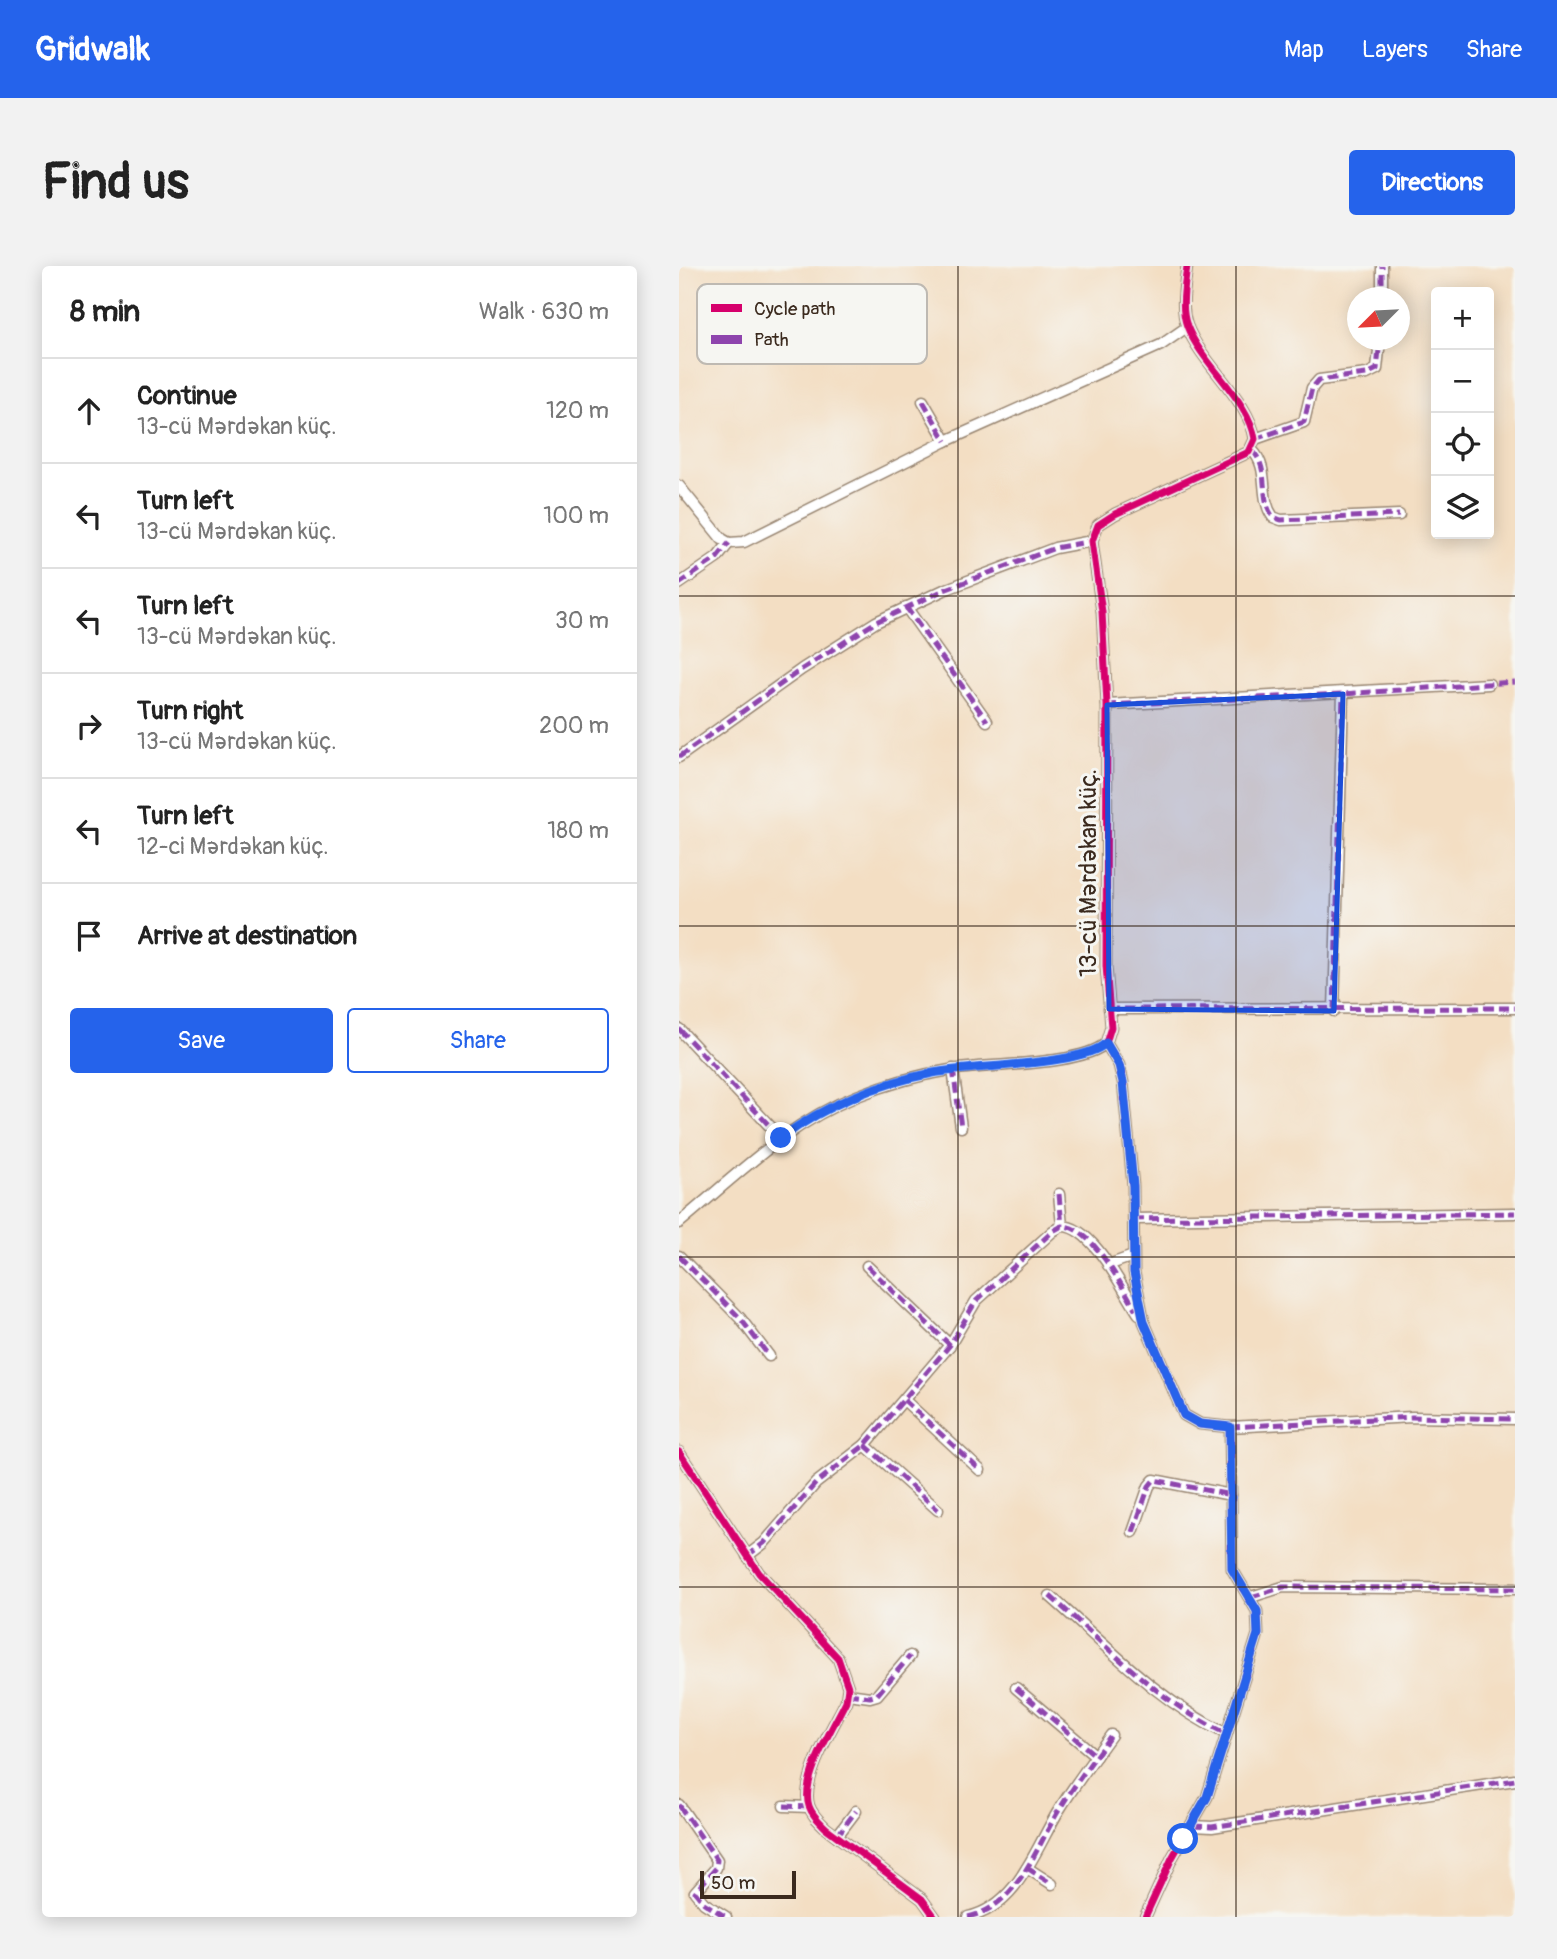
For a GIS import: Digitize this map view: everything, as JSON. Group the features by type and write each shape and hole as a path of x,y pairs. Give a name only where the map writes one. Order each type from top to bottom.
{"street":[{"path":"1187,266 1184,308 1187,327 1248,419 1253,445 1262,463 1267,505 1273,517 1399,515"},
{"path":"1382,287 1383,266"},
{"path":"679,584 717,558 729,543 749,540 946,441 1161,345 1187,327"},
{"path":"679,757 839,643 906,607 1055,548 1092,541 1098,525 1104,520 1304,422 1312,388 1319,380 1367,374 1380,365 1380,350"},
{"path":"923,401 946,441"},
{"path":"679,486 716,533 729,543"},
{"name":"13-cü Mərdəkan küç.","path":"1092,541 1101,612 1107,705 1111,1027 1106,1043"},
{"path":"906,607 987,721"},
{"path":"1107,705 1489,684"},
{"path":"1334,1011 1343,694"},
{"path":"1109,1009 1334,1011 1515,1008"},
{"path":"679,1029 781,1138"},
{"path":"679,1223 781,1138 811,1117 858,1096 907,1079 953,1069 1085,1056 1106,1043 1119,1065 1123,1082 1135,1219 1133,1256 1144,1322"},
{"path":"953,1069 961,1127"},
{"path":"1059,1195 1062,1226"},
{"path":"1135,1219 1515,1213"},
{"path":"1062,1226 1081,1231 1108,1265 1144,1322 1184,1415 1200,1424 1230,1427 1412,1417 1515,1419"},
{"path":"747,1556 764,1543 816,1483 865,1445 950,1345 976,1301 1062,1226"},
{"path":"679,1256 740,1318 769,1356"},
{"path":"1108,1265 1133,1256"},
{"path":"867,1266 950,1345"},
{"path":"904,1400 980,1470"},
{"path":"1145,1917 1172,1858 1207,1797 1258,1634 1257,1611 1232,1569 1230,1427"},
{"path":"865,1445 938,1510"},
{"path":"679,1452 747,1556 789,1607 838,1658 846,1678 848,1694 809,1779 809,1807 837,1836 922,1899 935,1917"},
{"path":"1133,1532 1149,1486 1154,1480 1231,1495"},
{"path":"1251,1597 1283,1587 1515,1589"},
{"path":"1051,1596 1142,1678 1203,1723 1225,1733"},
{"path":"848,1694 870,1698 877,1695 910,1656"},
{"path":"1016,1688 1096,1756"},
{"path":"968,1917 989,1909 1004,1898 1027,1868 1061,1807 1111,1735"},
{"path":"1192,1826 1212,1827 1515,1780"},
{"path":"679,1805 717,1860 716,1868 695,1892 704,1903 726,1917"},
{"path":"784,1806 809,1807"},
{"path":"837,1836 856,1811"},
{"path":"1027,1868 1052,1884"}],"highlighted area":[{"path":"1343,694 1334,1011 1109,1009 1107,705"}],"marked path":[{"path":"1382,266 1382,287"},
{"path":"1255,439 1304,422 1312,388 1319,380 1367,374 1377,369 1379,350"},
{"path":"923,401 946,441"},
{"path":"1252,450 1261,466 1266,501 1273,517 1281,520 1399,515"},
{"path":"679,757 802,669 876,622 944,590 1055,548 1092,541"},
{"path":"679,584 717,558 729,543"},
{"path":"906,607 987,721"},
{"path":"1107,705 1343,694 1515,682"},
{"path":"1334,1011 1343,694"},
{"path":"1109,1009 1515,1008"},
{"path":"679,1029 781,1138"},
{"path":"953,1069 961,1127"},
{"path":"1059,1194 1062,1226"},
{"path":"1134,1219 1515,1213"},
{"path":"747,1556 764,1543 816,1483 865,1445 950,1345 976,1301 1053,1231 1062,1226 1084,1236 1105,1259 1136,1310"},
{"path":"679,1256 740,1318 769,1356"},
{"path":"867,1266 950,1345"},
{"path":"904,1400 980,1470"},
{"path":"1230,1427 1412,1417 1515,1419"},
{"path":"865,1445 938,1510"},
{"path":"1133,1532 1149,1486 1154,1480 1231,1495"},
{"path":"1251,1597 1283,1587 1515,1589"},
{"path":"1050,1596 1155,1689 1225,1733"},
{"path":"848,1694 870,1697 877,1695 910,1656"},
{"path":"1016,1688 1096,1756"},
{"path":"968,1917 985,1911 1012,1889 1033,1858 1065,1800 1111,1735"},
{"path":"1193,1826 1212,1827 1515,1780"},
{"path":"679,1805 717,1860 716,1868 695,1892 704,1903 726,1917"},
{"path":"784,1806 809,1807"},
{"path":"837,1836 856,1811"},
{"path":"1027,1868 1052,1884"}],"cycle path":[{"path":"1145,1917 1172,1858 1207,1797 1258,1634 1257,1611 1232,1569 1230,1427 1200,1424 1184,1415 1144,1322 1134,1272 1133,1186 1123,1082 1119,1065 1106,1043 1111,1027 1106,966 1107,705 1102,612 1092,541 1098,525 1115,514 1249,452 1255,439 1244,410 1203,354 1187,326 1183,304 1187,266"},
{"path":"679,1452 759,1573 838,1658 848,1687 846,1701 809,1782 809,1806 812,1812 826,1828 922,1899 935,1917"}],"route":[{"path":"781,1138 828,1108 907,1079 953,1069 1085,1056 1101,1049 1106,1043 1115,1057 1123,1082 1135,1219 1134,1272 1144,1322 1184,1415 1200,1424 1230,1427 1232,1569 1241,1588 1251,1597 1258,1622 1258,1634 1207,1797 1200,1814 1183,1839"}]}
